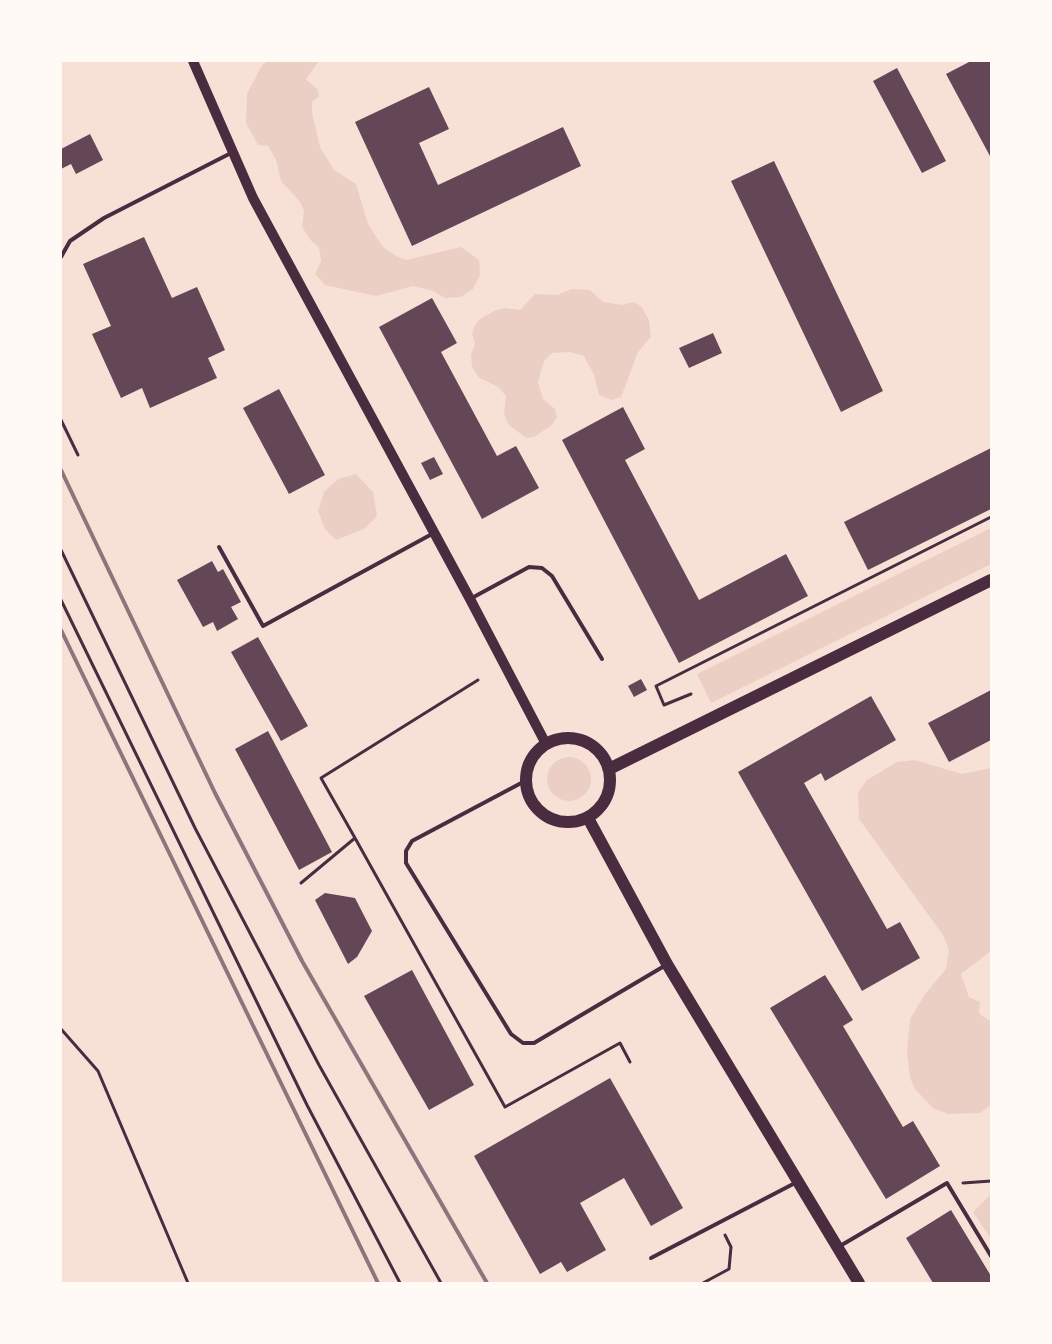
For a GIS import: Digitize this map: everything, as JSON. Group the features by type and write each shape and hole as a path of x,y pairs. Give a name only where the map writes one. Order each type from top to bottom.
{"main road":[{"path":"193,61 253,198 470,599 503,666 546,744"},
{"path":"609,769 991,580"},
{"path":"574,738 587,742 598,750 606,760 609,769 610,787 606,799 598,810 588,818 575,822 560,822 547,817 535,808 528,795 526,780 528,766 535,754 546,744 560,739 574,738"},
{"path":"588,818 667,964 859,1283"}],"lane":[{"path":"61,257 70,241 104,218 233,152"},
{"path":"220,547 263,626 434,532"},
{"path":"470,599 529,567 542,568 552,576 602,659"},
{"path":"526,780 412,841 406,851 406,863 511,1034 523,1043 534,1043 667,964"},
{"path":"651,1258 799,1181"},
{"path":"838,1247 947,1183 991,1256"}],"path":[{"path":"61,420 78,455"},
{"path":"691,694 664,705 656,686 991,517"},
{"path":"61,550 204,845 319,1065 441,1283"},
{"path":"61,600 302,1096 400,1283"},
{"path":"301,882 355,838 321,778 478,680"},
{"path":"61,1030 98,1070 188,1283"},
{"path":"947,1183 991,1181"},
{"path":"703,1283 729,1269 731,1247 720,1223"}],"shaded area":[{"path":"268,61 319,61 306,79 318,90 319,96 312,102 312,112 320,147 334,170 356,184 368,224 382,246 396,256 406,260 461,247 479,260 480,275 473,289 461,297 445,298 433,291 413,286 376,296 325,285 315,274 321,261 319,247 312,242 302,227 304,211 300,202 281,181 276,160 268,146 258,145 246,123 247,94 262,65"},
{"path":"572,289 590,290 603,302 622,305 633,302 641,306 649,320 651,337 638,352 621,397 612,400 599,395 594,375 584,356 569,352 552,353 544,361 538,382 543,399 555,409 557,417 552,425 534,437 526,438 508,424 504,414 506,396 498,387 478,377 472,367 471,355 475,344 472,334 475,325 480,319 496,310 505,308 520,310 535,294 557,295"},
{"path":"356,474 373,492 377,516 364,529 336,540 325,529 318,511 324,492 338,479"},
{"path":"991,528 991,564 711,703 697,674"},
{"path":"573,757 585,763 590,770 590,788 585,795 578,800 565,801 557,798 550,791 547,775 550,767 557,760"},
{"path":"915,760 962,774 991,768 991,951 961,974 969,997 980,1002 979,1013 991,1022 991,1105 980,1113 948,1114 933,1108 915,1089 910,1078 907,1052 910,1019 925,994 946,969 949,950 943,935 859,819 858,793 867,780 897,762"},
{"path":"991,1194 991,1239 973,1212"}],"building":[{"path":"971,61 991,61 991,158 946,74"},
{"path":"897,68 946,161 922,173 873,81"},
{"path":"429,87 449,129 419,143 438,185 563,127 581,166 412,246 355,122"},
{"path":"90,134 103,160 76,174 71,164 61,169 61,149"},
{"path":"774,161 883,391 841,412 731,181"},
{"path":"144,237 172,298 197,287 225,350 208,358 217,378 150,408 142,388 121,398 92,334 111,326 83,264"},
{"path":"432,298 457,343 441,352 497,456 516,446 539,488 482,519 379,327"},
{"path":"713,333 722,353 689,368 679,348"},
{"path":"279,389 325,475 289,494 243,408"},
{"path":"623,407 645,449 625,460 699,600 786,554 808,596 679,663 562,440"},
{"path":"991,448 991,509 868,570 844,522"},
{"path":"434,457 443,474 430,480 421,463"},
{"path":"212,561 218,572 223,569 241,602 231,607 238,619 217,631 213,622 203,627 177,580"},
{"path":"258,637 308,726 281,741 231,652"},
{"path":"641,679 647,690 634,697 628,686"},
{"path":"991,690 991,740 949,762 928,723"},
{"path":"871,696 896,740 825,781 821,773 804,783 887,929 900,922 920,958 862,991 738,772"},
{"path":"268,731 332,852 299,870 235,749"},
{"path":"325,893 355,898 372,931 357,957 348,964 315,900"},
{"path":"412,970 474,1085 429,1110 364,996"},
{"path":"825,975 853,1020 843,1026 903,1127 913,1121 940,1166 886,1199 770,1008"},
{"path":"610,1078 683,1208 651,1226 624,1178 580,1203 606,1250 567,1272 561,1262 540,1274 474,1156"},
{"path":"951,1210 991,1276 991,1283 933,1283 906,1238"}],"railway":[{"path":"61,470 215,793 302,961 487,1283"},
{"path":"61,630 378,1283"}]}
